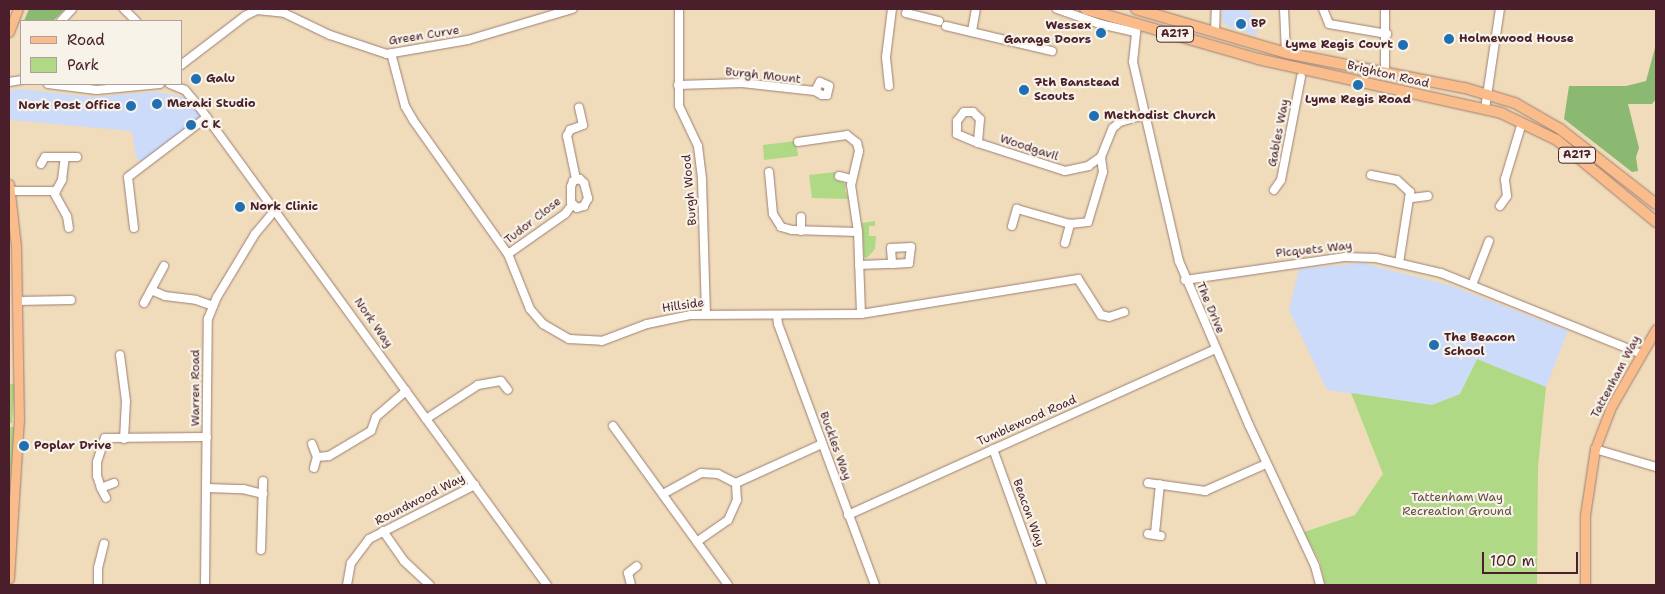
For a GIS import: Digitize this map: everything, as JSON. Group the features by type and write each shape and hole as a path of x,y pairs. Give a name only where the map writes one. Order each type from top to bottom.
{"highway":[{"name":"Brighton Road","path":"1085,9 1136,28 1214,45 1258,59 1485,109 1526,123 1557,140 1656,222"},
{"path":"1112,9 1200,37 1214,45"},
{"name":"Brighton Road","path":"1136,9 1286,53 1487,93 1515,103 1560,129 1656,204"},
{"path":"1613,170 1656,211"}],"main road":[{"path":"9,32 18,9"},
{"path":"9,187 17,301 19,435 9,579"},
{"name":"Tattenham Way","path":"1586,585 1585,515 1595,449 1611,407 1656,329"}],"street":[{"path":"62,20 72,9"},
{"path":"124,9 135,20"},
{"name":"Green Curve","path":"182,64 250,12 257,10 278,11 330,35 391,53 468,40 572,9"},
{"name":"Burgh Wood","path":"679,9 679,106 698,146 701,171 706,314"},
{"path":"889,86 886,58 892,9"},
{"path":"972,31 976,9"},
{"name":"Brighton Road","path":"1058,9 1100,24 1136,28"},
{"path":"1215,32 1216,9"},
{"path":"1284,9 1286,53"},
{"path":"1323,9 1329,24 1387,34"},
{"path":"1385,9 1387,34 1385,73"},
{"path":"1485,109 1500,9"},
{"path":"906,13 921,12 939,21"},
{"path":"946,26 972,31 1017,44 1035,41 1052,51"},
{"name":"The Drive","path":"1136,28 1133,62 1144,115 1185,280 1266,464 1315,566 1320,585"},
{"name":"Hillside","path":"391,53 405,106 419,131 508,254 530,309 543,324 569,339 602,341 663,320 706,314 861,314 1078,279 1101,315 1110,317 1124,312"},
{"name":"Gables Way","path":"1274,190 1281,180 1301,77"},
{"name":"Burgh Mount","path":"678,85 742,83 815,91"},
{"path":"56,85 97,90 150,85"},
{"name":"Nork Way","path":"172,85 185,90 207,117 547,585"},
{"path":"576,179 567,138 570,130 583,125 579,107"},
{"path":"1012,226 1017,209 1074,225 1083,224 1091,217 1103,172 1101,157 1115,125 1144,115"},
{"path":"134,228 128,178 207,117"},
{"path":"1500,206 1507,196 1504,179 1521,126"},
{"path":"798,142 846,135 854,138 859,151 851,179 858,232 861,314"},
{"name":"Woodgavil","path":"978,143 1065,171 1088,166 1101,157"},
{"path":"40,164 45,157 77,157"},
{"path":"9,187 54,192 59,189 65,157"},
{"path":"769,172 776,222 787,229 802,231 858,232"},
{"path":"1371,175 1402,183 1412,198 1399,263"},
{"path":"839,176 851,179"},
{"name":"Tudor Close","path":"508,254 565,214 572,205 571,187 576,179 584,183 588,198 581,208 572,205"},
{"path":"54,192 67,216 69,228"},
{"path":"1412,198 1428,196"},
{"name":"Warren Road","path":"205,585 207,330 213,306 255,234 275,210"},
{"path":"801,217 802,231"},
{"path":"1065,243 1074,225"},
{"path":"1472,285 1489,241"},
{"name":"Picquets Way","path":"1185,280 1345,257 1399,263 1472,285 1641,354"},
{"path":"859,265 892,264"},
{"path":"144,302 164,266"},
{"path":"151,290 165,296 196,300 213,306"},
{"path":"17,301 71,300"},
{"name":"Buckles Way","path":"777,315 778,324 875,585"},
{"name":"Tumblewood Road","path":"848,515 1215,349"},
{"path":"120,355 126,401 124,439"},
{"path":"426,419 478,385 501,381 508,390"},
{"path":"317,457 329,456 371,432 376,417 406,391"},
{"path":"613,426 728,585"},
{"path":"106,498 96,470 102,442 108,438 207,437"},
{"path":"312,444 317,457 314,468"},
{"path":"663,494 701,473 718,474 736,482 822,444"},
{"name":"Beacon Way","path":"993,448 1042,585"},
{"path":"1595,449 1656,467"},
{"path":"1148,483 1205,491 1266,464"},
{"path":"261,550 263,481"},
{"path":"697,542 728,520 737,500 736,482"},
{"path":"101,488 114,483"},
{"path":"1155,534 1160,484"},
{"name":"Roundwood Way","path":"347,585 351,563 366,543 383,531 475,485"},
{"path":"207,488 243,489 263,494"},
{"path":"383,531 404,561 430,585"},
{"path":"98,585 98,568 104,544"},
{"path":"631,585 628,573 637,566"}],"shaded area":[{"name":"BP","path":"1222,9 1249,9 1250,15 1256,15 1257,36 1229,27 1222,21"},
{"path":"20,89 92,97 155,92 186,97 203,117 144,164 136,157 132,131 9,120 9,91"},
{"name":"The Beacon School","path":"1362,263 1452,286 1568,331 1546,387 1477,359 1460,394 1432,405 1327,390 1289,310 1299,269"}],"green space":[{"path":"29,9 65,9 54,20 24,20"},
{"path":"1656,44 1656,99 1652,104 1628,104 1639,148 1636,157 1638,171 1632,172 1564,119 1569,86 1626,86 1646,81"},
{"path":"796,141 798,156 764,160 763,145"},
{"path":"835,172 834,179 846,184 845,191 849,199 812,198 809,175"},
{"path":"875,221 875,226 869,226 869,236 876,236 875,249 867,258 864,257 862,223"},
{"name":"Tattenham Way Recreation Ground","path":"1477,359 1546,387 1538,467 1537,585 1325,585 1320,562 1304,532 1355,515 1383,474 1351,393 1432,405 1460,394"},
{"path":"9,384 15,384 12,423 9,423"},
{"path":"9,427 15,427 9,542"}],"place":[{"name":"BP","path":"1241,24"},
{"name":"Wessex Garage Doors","path":"1101,33"},
{"name":"Holmewood House","path":"1449,39"},
{"name":"Lyme Regis Court","path":"1403,45"},
{"name":"Galu","path":"196,79"},
{"name":"Lyme Regis Road","path":"1358,85"},
{"name":"7th Banstead Scouts","path":"1024,90"},
{"name":"Meraki Studio","path":"157,104"},
{"name":"Nork Post Office","path":"131,106"},
{"name":"Methodist Church","path":"1094,116"},
{"name":"C K","path":"191,125"},
{"name":"Nork Clinic","path":"240,207"},
{"name":"The Beacon School","path":"1434,345"},
{"name":"Poplar Drive","path":"24,446"}]}
